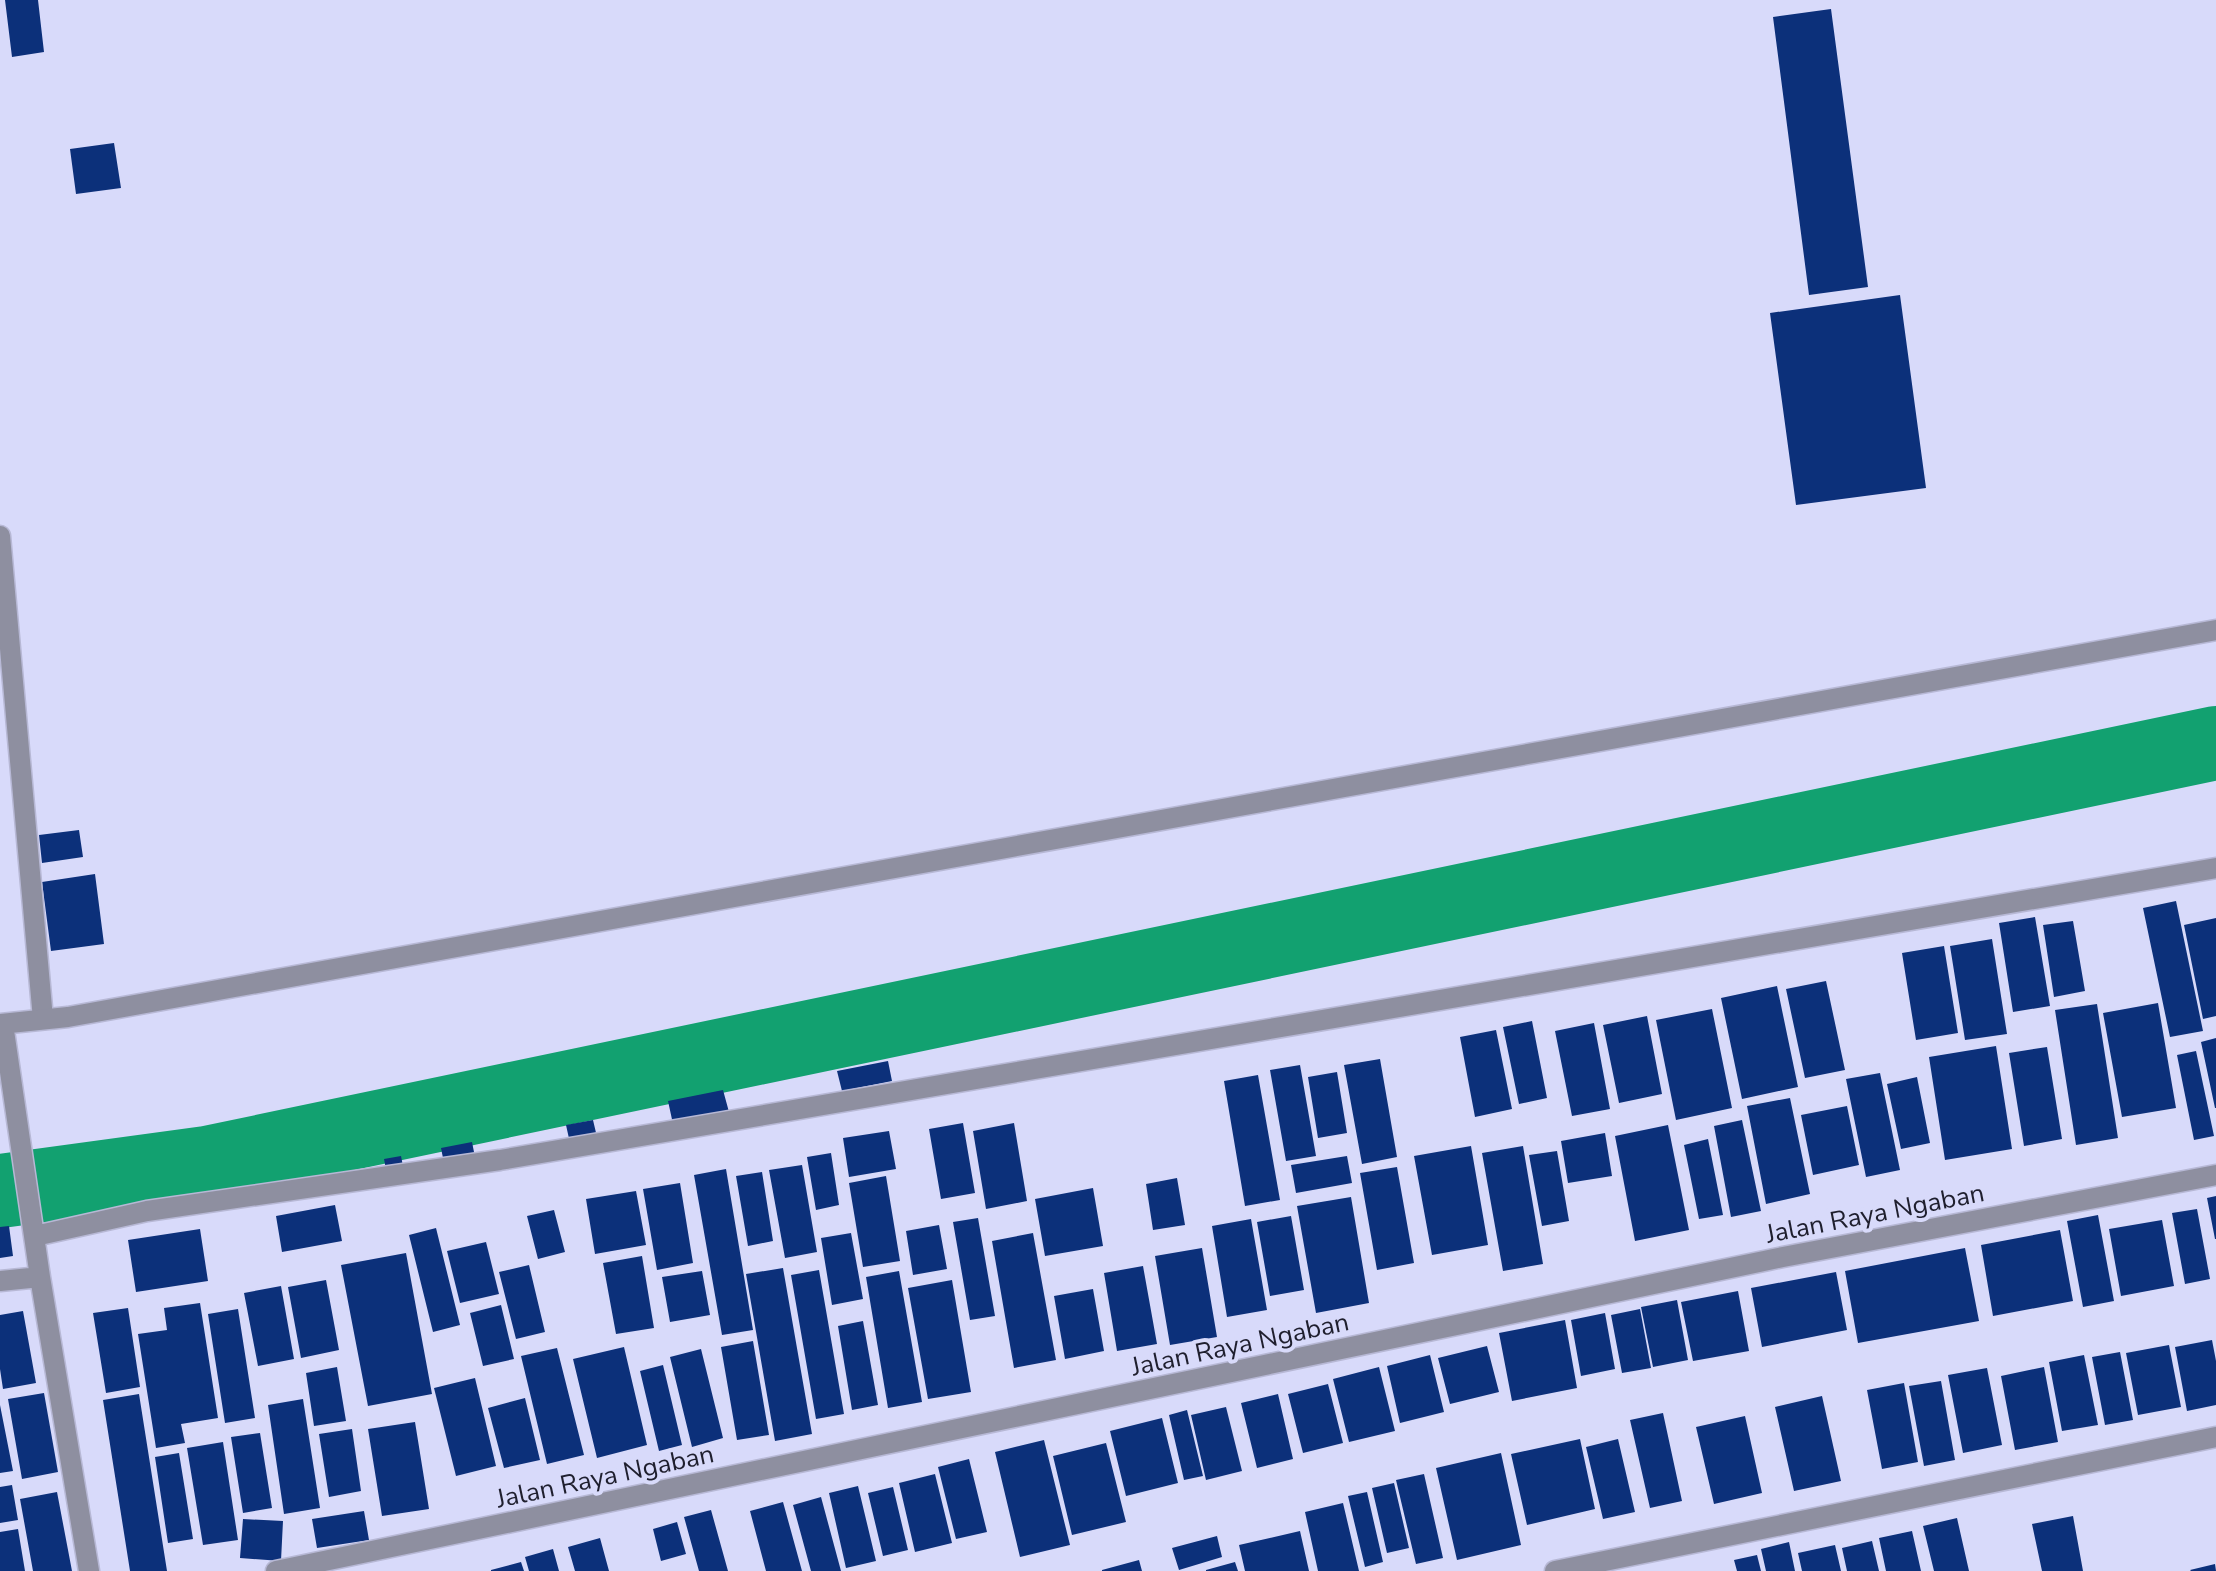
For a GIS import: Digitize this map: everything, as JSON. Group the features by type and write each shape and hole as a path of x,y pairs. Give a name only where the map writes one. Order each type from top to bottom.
{"street":[{"path":"0,536 43,1019"},
{"path":"89,1571 2,1024 2216,630"},
{"path":"33,1226 516,1157 2216,868"},
{"name":"Jalan Raya Ngaban","path":"276,1571 1783,1257 2216,1175"},
{"path":"0,1281 40,1277"},
{"path":"1555,1571 2216,1437"}],"building":[{"path":"5,0 38,0 44,52 12,57"},
{"path":"1831,9 1868,287 1809,295 1773,17"},
{"path":"114,143 121,188 76,194 70,149"},
{"path":"1900,295 1926,488 1796,505 1770,313"},
{"path":"79,830 83,857 42,863 39,835"},
{"path":"95,874 104,944 51,951 42,882"},
{"path":"2176,901 2203,1031 2170,1037 2143,908"},
{"path":"2035,917 2050,1006 2013,1012 1999,923"},
{"path":"2216,918 2216,1016 2203,1019 2184,925"},
{"path":"2073,921 2085,991 2054,997 2043,925"},
{"path":"1992,939 2007,1034 1965,1040 1950,946"},
{"path":"1944,946 1958,1033 1916,1040 1902,953"},
{"path":"1826,981 1845,1070 1805,1078 1786,989"},
{"path":"1777,986 1798,1087 1742,1099 1721,998"},
{"path":"2158,1003 2176,1108 2122,1117 2103,1013"},
{"path":"2097,1004 2118,1138 2076,1145 2055,1010"},
{"path":"1712,1009 1732,1108 1676,1120 1656,1020"},
{"path":"1647,1016 1662,1094 1619,1103 1603,1025"},
{"path":"1532,1021 1547,1098 1519,1104 1503,1027"},
{"path":"1594,1023 1610,1109 1572,1116 1555,1031"},
{"path":"1496,1030 1512,1109 1475,1117 1460,1037"},
{"path":"2216,1038 2216,1108 2215,1108 2201,1042"},
{"path":"1996,1046 2012,1149 1945,1160 1929,1057"},
{"path":"2047,1047 2062,1139 2024,1146 2009,1053"},
{"path":"2196,1051 2214,1136 2194,1140 2177,1055"},
{"path":"1380,1059 1397,1157 1362,1164 1344,1065"},
{"path":"888,1061 892,1081 842,1091 837,1071"},
{"path":"1300,1065 1316,1156 1286,1161 1270,1070"},
{"path":"1337,1072 1347,1133 1318,1138 1308,1077"},
{"path":"1880,1073 1900,1170 1866,1177 1846,1079"},
{"path":"1258,1075 1280,1200 1245,1206 1224,1081"},
{"path":"1917,1077 1930,1143 1901,1149 1887,1084"},
{"path":"723,1090 729,1112 673,1124 668,1101"},
{"path":"1790,1098 1810,1194 1766,1204 1747,1106"},
{"path":"1847,1106 1859,1165 1813,1175 1801,1115"},
{"path":"593,1120 597,1137 570,1143 566,1125"},
{"path":"1742,1120 1761,1211 1731,1217 1714,1126"},
{"path":"963,1123 975,1193 941,1199 929,1129"},
{"path":"1014,1123 1027,1201 986,1209 973,1131"},
{"path":"1668,1125 1689,1230 1635,1241 1615,1136"},
{"path":"889,1131 896,1169 849,1177 843,1138"},
{"path":"1605,1133 1612,1176 1568,1183 1561,1141"},
{"path":"1708,1139 1723,1215 1699,1219 1684,1145"},
{"path":"472,1142 475,1157 444,1163 441,1148"},
{"path":"1471,1146 1488,1245 1432,1255 1414,1156"},
{"path":"1523,1146 1543,1264 1503,1271 1482,1153"},
{"path":"1557,1151 1569,1221 1542,1226 1529,1155"},
{"path":"831,1153 839,1205 816,1210 807,1157"},
{"path":"401,1156 404,1171 387,1175 384,1159"},
{"path":"1347,1156 1352,1183 1296,1193 1291,1165"},
{"path":"802,1165 817,1252 785,1258 769,1170"},
{"path":"1397,1167 1414,1263 1377,1270 1360,1173"},
{"path":"726,1169 753,1330 722,1335 694,1175"},
{"path":"762,1172 773,1241 748,1246 736,1176"},
{"path":"886,1176 900,1261 863,1267 849,1183"},
{"path":"1177,1178 1185,1225 1153,1230 1146,1184"},
{"path":"680,1183 693,1263 657,1270 643,1189"},
{"path":"1093,1188 1103,1246 1045,1256 1035,1199"},
{"path":"636,1191 646,1245 595,1254 586,1199"},
{"path":"2216,1196 2216,1239 2215,1239 2207,1198"},
{"path":"1351,1197 1369,1303 1316,1313 1297,1206"},
{"path":"335,1205 342,1241 282,1252 276,1216"},
{"path":"2197,1209 2210,1279 2185,1284 2172,1213"},
{"path":"554,1210 565,1252 538,1259 527,1216"},
{"path":"2098,1215 2114,1301 2083,1307 2067,1221"},
{"path":"1291,1216 1304,1290 1270,1296 1257,1222"},
{"path":"978,1218 995,1316 970,1320 953,1222"},
{"path":"1251,1219 1267,1310 1227,1317 1212,1226"},
{"path":"2162,1220 2174,1286 2121,1296 2109,1229"},
{"path":"939,1225 947,1269 913,1275 906,1231"},
{"path":"9,1226 13,1256 0,1258 0,1227"},
{"path":"436,1228 460,1325 433,1332 409,1235"},
{"path":"200,1229 208,1281 136,1292 128,1240"},
{"path":"2060,1230 2073,1301 1993,1316 1981,1245"},
{"path":"851,1233 863,1299 832,1305 821,1238"},
{"path":"1033,1233 1056,1360 1014,1368 992,1241"},
{"path":"486,1242 499,1294 460,1303 447,1251"},
{"path":"1202,1248 1217,1337 1170,1345 1155,1256"},
{"path":"1965,1248 1979,1321 1858,1343 1845,1271"},
{"path":"406,1253 432,1394 368,1406 341,1265"},
{"path":"642,1256 654,1328 616,1334 603,1263"},
{"path":"529,1265 545,1332 516,1339 499,1272"},
{"path":"1143,1266 1157,1344 1117,1351 1104,1273"},
{"path":"783,1268 812,1434 775,1441 746,1274"},
{"path":"819,1270 844,1414 816,1419 791,1275"},
{"path":"702,1271 710,1315 670,1322 662,1277"},
{"path":"899,1271 922,1402 888,1408 866,1277"},
{"path":"1836,1272 1847,1330 1762,1347 1751,1288"},
{"path":"326,1280 339,1350 301,1358 288,1287"},
{"path":"952,1280 971,1392 928,1399 908,1288"},
{"path":"281,1286 294,1359 258,1366 244,1293"},
{"path":"1093,1289 1104,1351 1065,1359 1054,1296"},
{"path":"1738,1291 1749,1351 1693,1361 1681,1302"},
{"path":"1677,1300 1688,1360 1653,1367 1641,1307"},
{"path":"200,1303 218,1418 181,1424 185,1443 156,1448 138,1334 167,1330 164,1308"},
{"path":"501,1305 514,1359 483,1366 470,1313"},
{"path":"128,1308 140,1387 106,1393 93,1313"},
{"path":"238,1309 255,1418 225,1423 208,1314"},
{"path":"1640,1309 1651,1368 1622,1373 1611,1315"},
{"path":"23,1311 36,1383 3,1389 0,1315"},
{"path":"1605,1313 1615,1369 1581,1376 1571,1320"},
{"path":"1565,1320 1577,1388 1512,1401 1499,1333"},
{"path":"863,1321 878,1405 852,1410 838,1326"},
{"path":"2212,1340 2216,1361 2216,1405 2187,1411 2175,1347"},
{"path":"753,1341 769,1435 737,1440 721,1347"},
{"path":"2169,1345 2181,1407 2138,1415 2126,1353"},
{"path":"1487,1346 1499,1392 1450,1404 1438,1358"},
{"path":"624,1347 647,1445 597,1458 573,1359"},
{"path":"557,1348 584,1455 547,1464 521,1356"},
{"path":"701,1349 723,1438 692,1447 670,1357"},
{"path":"2120,1352 2133,1420 2105,1425 2092,1357"},
{"path":"1430,1355 1444,1412 1400,1423 1387,1366"},
{"path":"2084,1355 2098,1425 2062,1431 2049,1362"},
{"path":"663,1365 682,1445 659,1451 640,1371"},
{"path":"337,1367 346,1421 314,1426 306,1373"},
{"path":"1379,1367 1395,1431 1349,1442 1333,1379"},
{"path":"2044,1367 2058,1442 2015,1450 2001,1376"},
{"path":"1987,1368 2002,1445 1963,1453 1948,1375"},
{"path":"475,1378 496,1466 456,1476 434,1388"},
{"path":"1941,1381 1955,1460 1924,1466 1909,1386"},
{"path":"1904,1383 1918,1462 1882,1469 1867,1390"},
{"path":"1328,1384 1343,1443 1303,1453 1288,1394"},
{"path":"44,1393 58,1472 22,1479 8,1399"},
{"path":"139,1394 167,1571 130,1571 103,1400"},
{"path":"1278,1394 1293,1459 1257,1468 1241,1403"},
{"path":"1822,1396 1841,1481 1794,1491 1775,1407"},
{"path":"525,1398 540,1460 504,1468 488,1408"},
{"path":"303,1399 320,1508 284,1514 268,1405"},
{"path":"0,1405 13,1471 0,1473"},
{"path":"1226,1407 1242,1471 1206,1480 1191,1415"},
{"path":"1187,1410 1203,1476 1184,1480 1169,1415"},
{"path":"1663,1413 1682,1501 1650,1508 1630,1420"},
{"path":"1745,1416 1762,1493 1714,1504 1696,1427"},
{"path":"1162,1418 1178,1483 1126,1496 1110,1431"},
{"path":"415,1422 429,1509 382,1516 368,1429"},
{"path":"352,1429 361,1491 329,1497 319,1434"},
{"path":"260,1433 272,1508 243,1513 231,1437"},
{"path":"1580,1439 1595,1509 1527,1525 1511,1454"},
{"path":"1618,1439 1635,1512 1603,1519 1586,1447"},
{"path":"1044,1440 1070,1545 1020,1557 995,1452"},
{"path":"223,1442 238,1540 203,1545 187,1448"},
{"path":"1106,1443 1126,1522 1072,1535 1053,1456"},
{"path":"179,1453 193,1539 168,1543 155,1457"},
{"path":"1501,1453 1521,1545 1457,1560 1436,1468"},
{"path":"969,1459 987,1532 956,1539 938,1467"},
{"path":"935,1474 952,1543 915,1552 899,1483"},
{"path":"1424,1474 1443,1558 1416,1564 1396,1480"},
{"path":"1394,1483 1409,1548 1387,1553 1372,1488"},
{"path":"12,1485 18,1520 0,1523 0,1487"},
{"path":"858,1486 876,1561 846,1568 829,1493"},
{"path":"893,1487 908,1550 883,1556 868,1493"},
{"path":"57,1492 72,1571 33,1571 20,1499"},
{"path":"1367,1492 1383,1562 1365,1567 1348,1496"},
{"path":"821,1497 841,1571 811,1571 793,1505"},
{"path":"783,1502 802,1571 766,1571 750,1511"},
{"path":"1343,1503 1359,1571 1318,1571 1305,1512"},
{"path":"711,1510 728,1571 699,1571 684,1517"},
{"path":"364,1511 369,1540 317,1548 312,1519"},
{"path":"2073,1516 2083,1571 2042,1571 2032,1524"},
{"path":"1957,1518 1969,1571 1934,1571 1923,1526"},
{"path":"243,1519 283,1521 281,1561 240,1558"},
{"path":"677,1522 686,1554 661,1561 653,1529"},
{"path":"18,1529 25,1571 0,1571 0,1532"},
{"path":"1300,1531 1309,1571 1245,1571 1239,1545"},
{"path":"1912,1531 1921,1571 1886,1571 1879,1538"},
{"path":"1217,1536 1222,1557 1179,1570 1172,1548"},
{"path":"600,1538 609,1571 575,1571 568,1547"},
{"path":"1872,1541 1879,1571 1847,1571 1842,1548"},
{"path":"1789,1542 1795,1571 1766,1571 1761,1549"},
{"path":"1835,1545 1841,1571 1802,1571 1798,1553"},
{"path":"553,1549 559,1571 529,1571 525,1557"},
{"path":"1757,1555 1761,1571 1737,1571 1734,1560"},
{"path":"1139,1560 1142,1571 1102,1571 1102,1570"},
{"path":"521,1562 524,1571 491,1571 491,1570"},
{"path":"1235,1562 1238,1571 1206,1571 1206,1570"},
{"path":"2215,1564 2216,1571 2190,1570"}],"waterway":[{"path":"0,1191 207,1163 2216,743"}]}
